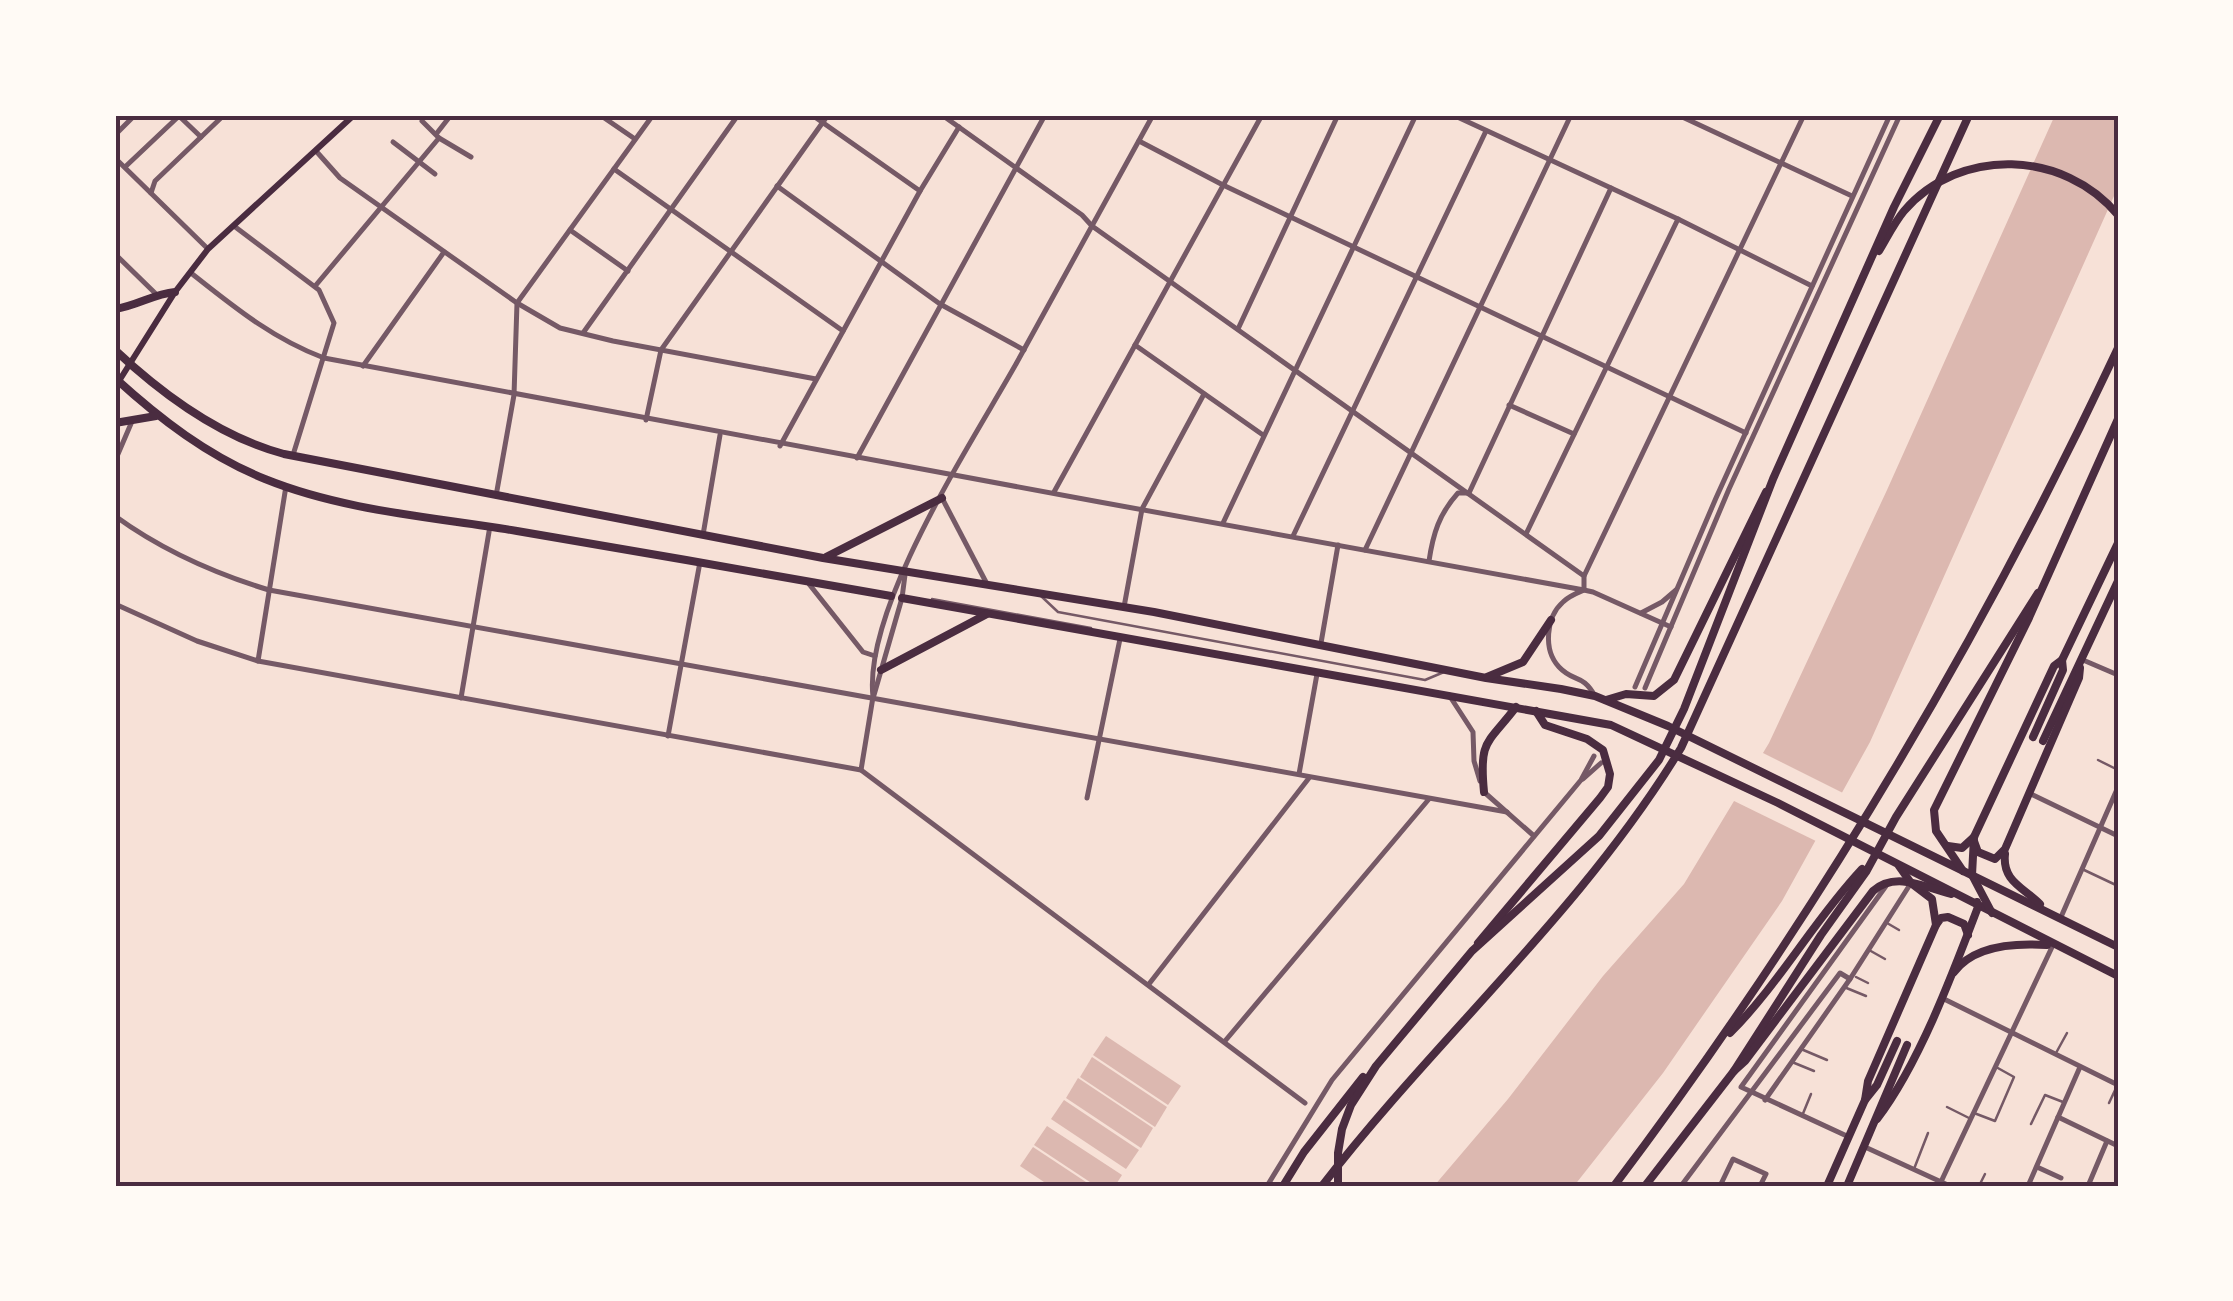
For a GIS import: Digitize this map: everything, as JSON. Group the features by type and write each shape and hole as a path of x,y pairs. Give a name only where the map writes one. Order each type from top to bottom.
{"main road":[{"path":"354,115 208,250 175,292 116,383 156,416 228,461 286,486 372,508 700,561 1232,660 1596,722 1626,731 1718,774 2118,976"},
{"path":"1606,700 1626,694 1654,696 1674,680 1774,479 1888,221 1940,115"},
{"path":"1322,1186 1595,870 1665,775 1701,707 1970,115"},
{"path":"1871,264 1898,218 1922,194 1956,175 1981,167 2037,165 2079,182 2118,215"},
{"path":"115,309 138,304 156,294 175,292"},
{"path":"1614,1186 1716,1046 1857,832 1924,720 2044,498 2118,348"},
{"path":"115,350 187,407 240,440 292,456 823,558 1124,608 1595,696 1668,726 2118,947"},
{"path":"115,424 156,416"},
{"path":"1877,1119 1890,1102 1942,998 1978,908 1963,871 1934,821 1938,799 2028,620 2118,419"},
{"path":"1472,951 1599,836 1658,760 1684,709 1774,479"},
{"path":"823,558 942,498"},
{"path":"1994,915 1972,876 1974,837 2054,666 2062,660 2118,543"},
{"path":"2062,660 2063,670 2038,739 2081,664 2118,581"},
{"path":"1645,1186 1734,1071 1866,872 2038,593"},
{"path":"876,669 988,614"},
{"path":"1486,678 1528,658 1551,620"},
{"path":"2046,911 2007,875 2006,849 2079,678 2081,664"},
{"path":"1484,792 1484,744 1516,707"},
{"path":"1284,1186 1318,1133 1604,794 1609,781 1603,750 1594,742 1545,725 1536,711"},
{"path":"1944,842 1962,848 1974,837"},
{"path":"1974,837 1976,849 1995,859 2006,849"},
{"path":"1716,1046 1752,1011 1884,839"},
{"path":"1896,862 1911,882 1932,899 1936,925"},
{"path":"1734,1071 1746,1061 1866,899 1888,881 1911,882 1951,894"},
{"path":"1827,1186 1936,925 1941,918 1948,917 1964,924 1968,935"},
{"path":"1952,975 1965,960 2013,943 2053,945"},
{"path":"1847,1186 1877,1119 1902,1043 1865,1100"},
{"path":"1338,1186 1339,1141 1346,1116 1376,1066"}],"street":[{"path":"115,135 136,115"},
{"path":"125,168 179,115 201,137"},
{"path":"150,193 155,181 224,115"},
{"path":"315,286 420,163 451,115"},
{"path":"600,115 636,139"},
{"path":"496,496 514,395 517,304 653,115"},
{"path":"582,334 738,115"},
{"path":"812,115 920,192"},
{"path":"646,420 661,350 828,115"},
{"path":"942,115 1584,576"},
{"path":"857,458 1045,115"},
{"path":"861,770 873,697 875,656 891,596 1152,115"},
{"path":"1054,492 1262,115"},
{"path":"1238,328 1338,115"},
{"path":"1223,524 1416,115"},
{"path":"1452,115 1678,219 1812,286"},
{"path":"1365,550 1570,115"},
{"path":"1678,115 1860,200"},
{"path":"1584,590 1584,576 1804,115"},
{"path":"1646,688 1679,586 1890,115"},
{"path":"1635,687 1900,115"},
{"path":"422,121 471,157"},
{"path":"780,446 959,127"},
{"path":"1293,536 1486,131"},
{"path":"1139,141 1606,370 1746,433"},
{"path":"393,142 435,174"},
{"path":"316,150 340,178 517,304 560,328 816,379"},
{"path":"115,158 208,250"},
{"path":"614,170 842,331"},
{"path":"777,186 940,304 1024,350"},
{"path":"1469,493 1611,188"},
{"path":"1526,534 1678,219"},
{"path":"234,226 315,286 334,323 292,456"},
{"path":"570,230 628,271"},
{"path":"362,366 444,252"},
{"path":"115,254 156,294"},
{"path":"191,273 259,326 289,345 324,358 780,446 955,474 1584,590 1667,625"},
{"path":"1135,344 1264,436"},
{"path":"1124,608 1142,508 1204,394"},
{"path":"1509,405 1574,434"},
{"path":"115,461 134,418"},
{"path":"703,535 720,434"},
{"path":"258,660 286,486"},
{"path":"1428,561 1440,517 1458,493 1469,493"},
{"path":"942,498 988,586"},
{"path":"115,516 144,538 212,573 270,590 1506,812"},
{"path":"461,698 490,526"},
{"path":"1320,644 1338,545"},
{"path":"668,736 700,561"},
{"path":"876,669 884,658 902,598 905,572"},
{"path":"808,582 876,669"},
{"path":"1641,613 1662,602 1679,586"},
{"path":"1584,590 1562,602 1551,620 1550,644 1554,660 1564,672 1586,680 1595,696"},
{"path":"115,604 197,640 258,660 861,770 1305,1103"},
{"path":"1088,798 1120,638"},
{"path":"863,652 884,658"},
{"path":"2081,664 2118,675"},
{"path":"1299,774 1317,674"},
{"path":"1449,695 1473,732 1474,761 1484,792 1534,836"},
{"path":"1267,1186 1332,1080 1581,780 1594,756"},
{"path":"1581,780 1605,765"},
{"path":"1149,984 1310,776"},
{"path":"2061,918 2118,787"},
{"path":"2029,793 2118,836"},
{"path":"1224,1041 1429,798"},
{"path":"1849,1137 1741,1086 1888,881"},
{"path":"1765,1100 1860,964 1911,882"},
{"path":"1940,1184 2053,945"},
{"path":"1681,1186 1840,972 1851,977"},
{"path":"1942,998 2118,1085"},
{"path":"2028,1186 2080,1066"},
{"path":"2058,1117 2118,1146"},
{"path":"2088,1186 2107,1141"},
{"path":"1865,1147 1950,1186"},
{"path":"1720,1186 1733,1159 1766,1174 1760,1186"},
{"path":"2036,1167 2061,1178"}],"lane":[{"path":"1040,594 1058,612 1151,631 1426,680 1450,670"},
{"path":"921,602 935,599 1222,653 1232,660"},
{"path":"2098,760 2118,770"},
{"path":"2081,868 2118,886"},
{"path":"1886,922 1898,930"},
{"path":"1869,949 1886,958"},
{"path":"1850,958 1860,964"},
{"path":"1851,977 1868,982"},
{"path":"1844,987 1866,996"},
{"path":"2056,1054 2067,1032"},
{"path":"1801,1049 1827,1060"},
{"path":"1792,1062 1814,1071"},
{"path":"1947,1108 1996,1122 2014,1077 1995,1066"},
{"path":"2109,1103 2118,1085"},
{"path":"1802,1117 1811,1094"},
{"path":"2031,1124 2045,1095 2064,1102"},
{"path":"1914,1169 1928,1134"},
{"path":"1979,1186 1985,1174"}],"shaded area":[{"path":"2055,115 2118,115 2118,187 1870,742 1782,901 1663,1073 1574,1186 1434,1186 1508,1099 1603,976 1684,884 1769,743"},
{"path":"1106,1036 1181,1086 1168,1105 1093,1055"},
{"path":"1092,1057 1167,1107 1155,1127 1080,1077"},
{"path":"1078,1078 1153,1128 1141,1148 1066,1098"},
{"path":"1064,1100 1139,1150 1126,1169 1051,1119"},
{"path":"1047,1126 1122,1175 1115,1186 1096,1186 1034,1145"},
{"path":"1033,1147 1092,1186 1050,1186 1020,1166"}],"pier":[{"path":"1759,751 1847,795 1820,843 1730,799"}]}
